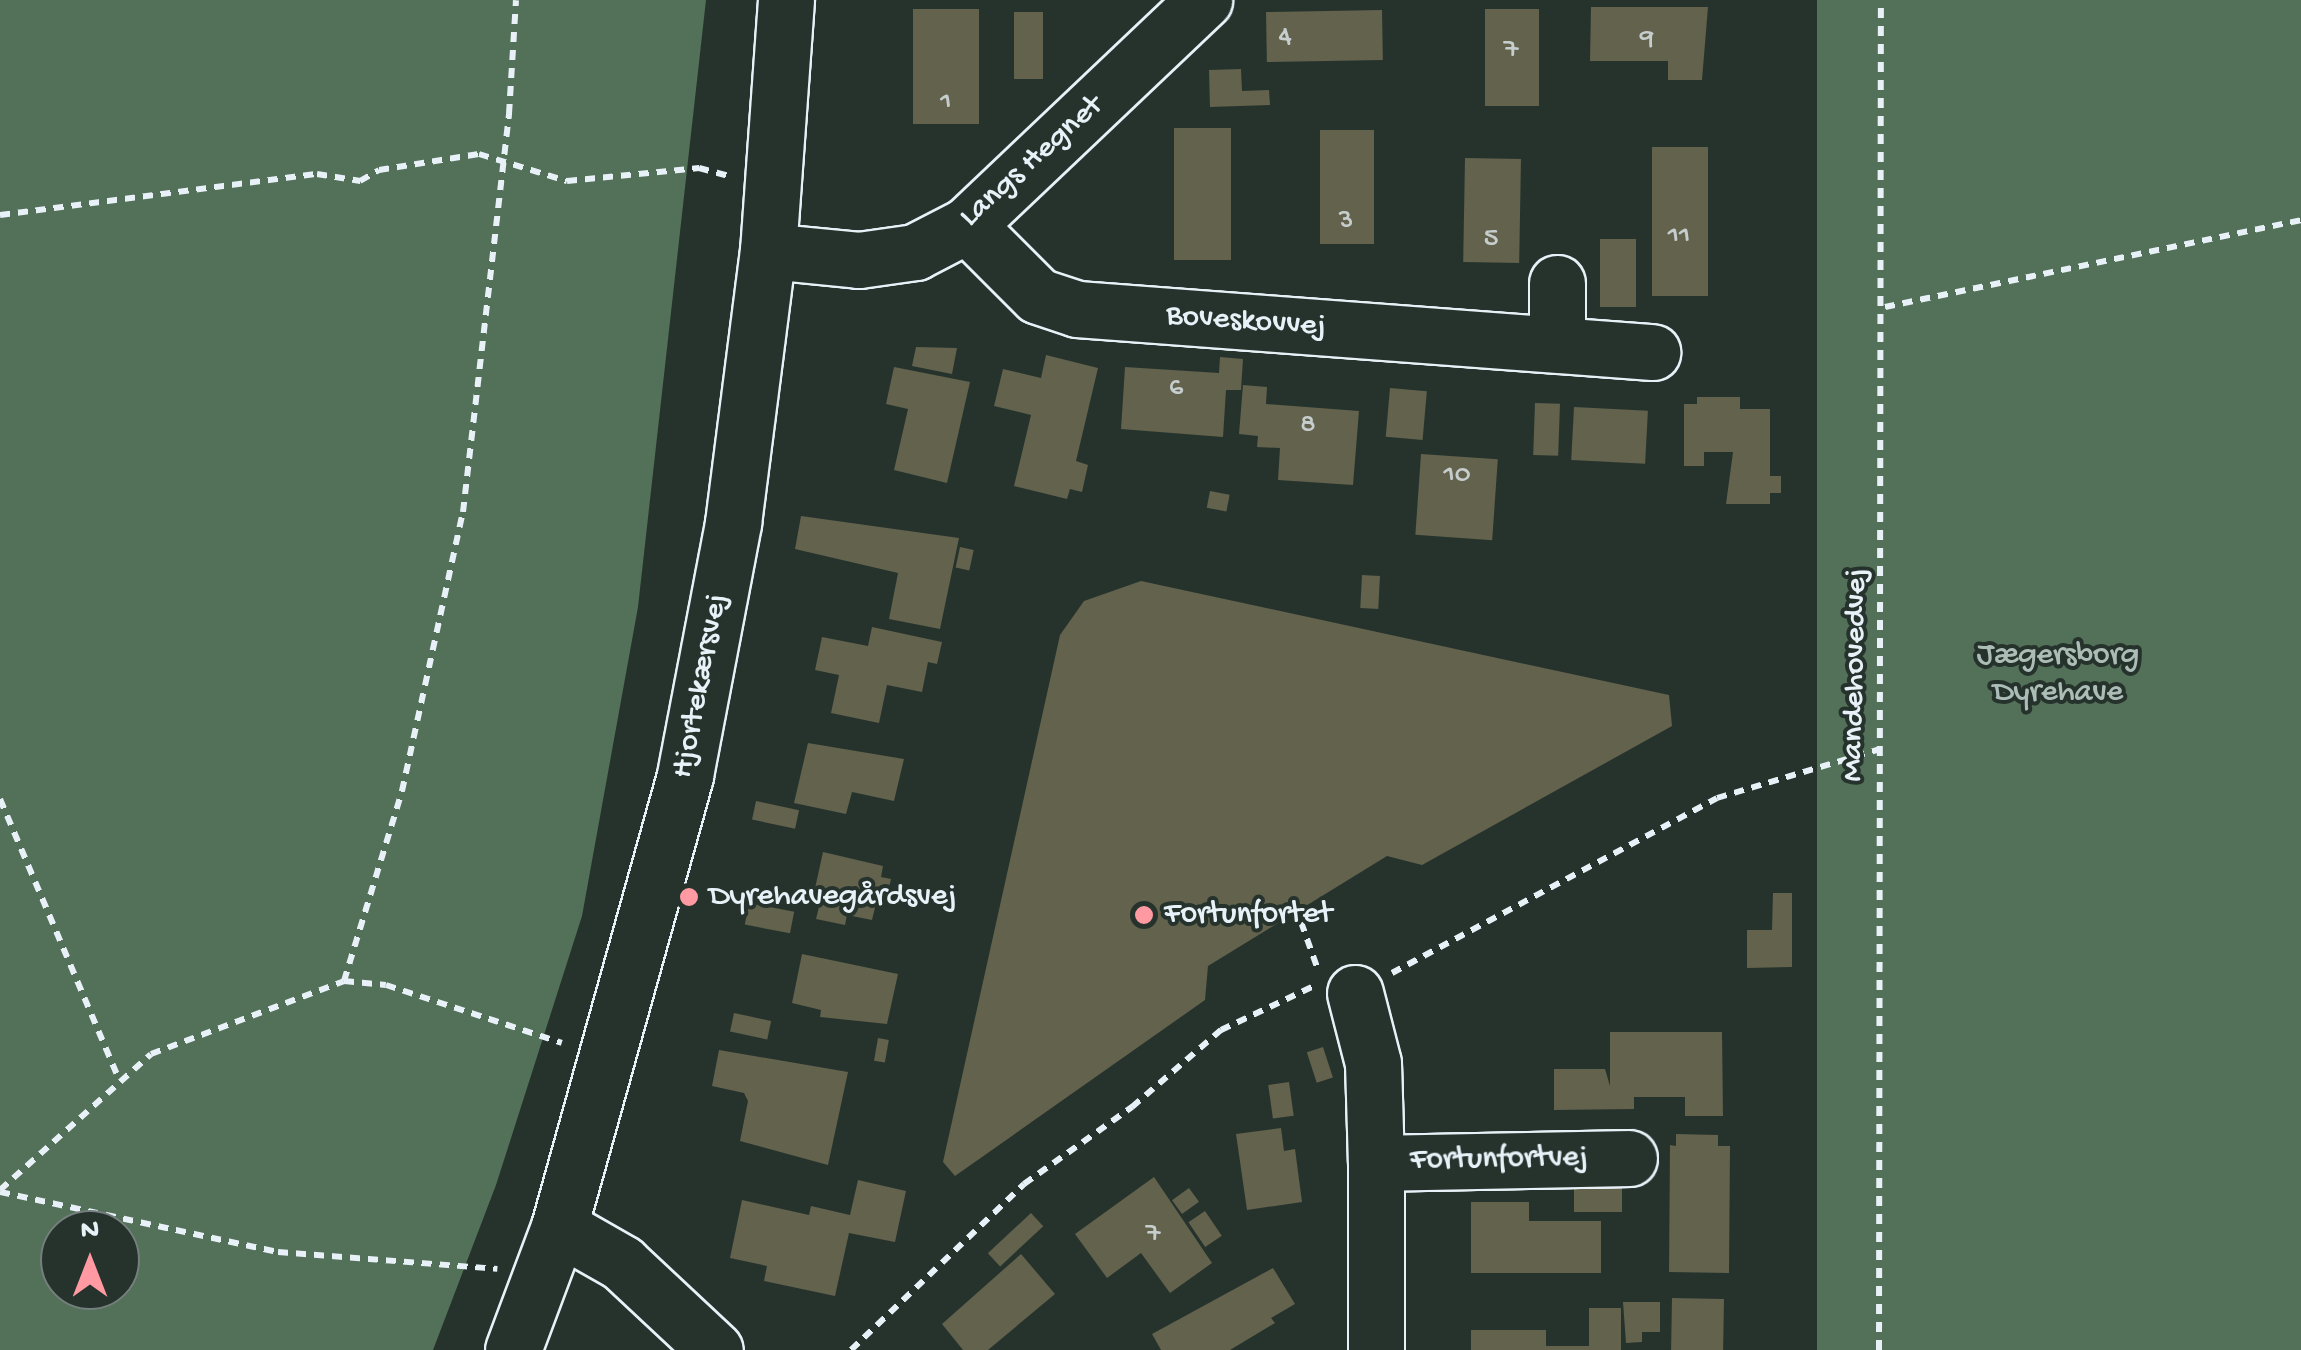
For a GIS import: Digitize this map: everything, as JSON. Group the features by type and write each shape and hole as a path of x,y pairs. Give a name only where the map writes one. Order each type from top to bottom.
{"street":[{"name":"Hjortekærsvej","path":"513,1350 550,1250 685,775 733,523 768,251 786,0"},
{"name":"Langs Hegnet","path":"768,251 860,260 915,252 967,226 1204,0"},
{"name":"Boveskovvej","path":"967,226 1038,296 1076,310 1652,352"},
{"path":"1557,283 1557,344"},
{"path":"1339,988 1373,1063 1376,1163"},
{"name":"Fortunfortvej","path":"1376,1350 1376,1163 1629,1158"},
{"path":"550,1250 622,1263 715,1350"}],"path":[{"path":"344,981 444,618 504,157 516,0"},
{"name":"Mandehovedvej","path":"1879,1350 1885,308 1881,0"},
{"path":"0,215 317,174 360,182 380,170 479,154 504,157 567,182 699,168 773,185"},
{"path":"1885,308 2301,220"},
{"path":"851,1350 1024,1184 1132,1107 1221,1030 1339,988 1718,798 1880,749"},
{"path":"0,799 119,1080"},
{"path":"1301,922 1339,988"},
{"path":"0,1191 151,1054 344,981 386,985 606,1058"},
{"path":"0,1191 278,1252 550,1250"}],"green space":[{"path":"0,0 706,0 638,607 582,916 496,1185 433,1350 0,1350"},
{"name":"Jægersborg Dyrehave","path":"1817,0 2301,0 2301,1350 1817,1350"}],"building":[{"path":"1591,7 1708,7 1702,80 1668,80 1668,61 1590,61"},
{"path":"913,9 979,9 979,124 913,124"},
{"path":"1485,9 1539,9 1539,106 1485,106"},
{"path":"1382,10 1383,60 1267,62 1266,12"},
{"path":"1014,12 1043,12 1043,79 1014,79"},
{"path":"1241,69 1242,91 1269,90 1270,105 1210,107 1209,70"},
{"path":"1174,128 1231,128 1231,260 1174,260"},
{"path":"1320,130 1374,130 1374,244 1320,244"},
{"path":"1652,147 1708,147 1708,296 1652,296"},
{"path":"1465,158 1521,159 1519,263 1463,262"},
{"path":"1600,239 1636,239 1636,307 1600,307"},
{"path":"916,347 957,348 952,374 912,366"},
{"path":"1046,355 1098,368 1076,461 1088,465 1082,492 1070,489 1067,499 1014,486 1031,415 994,406 1003,369 1041,378"},
{"path":"1220,357 1243,359 1241,390 1226,390 1223,437 1121,429 1125,367 1219,373"},
{"path":"894,367 970,382 947,483 894,470 908,409 886,404"},
{"path":"1243,385 1267,387 1266,404 1359,411 1353,485 1278,480 1280,448 1257,447 1258,436 1239,434"},
{"path":"1390,388 1427,391 1423,440 1386,437"},
{"path":"1697,397 1740,397 1740,409 1770,409 1770,476 1781,476 1781,493 1770,493 1770,504 1726,504 1733,452 1704,452 1704,466 1684,466 1684,404 1697,404"},
{"path":"1535,403 1560,404 1558,456 1533,455"},
{"path":"1574,407 1648,411 1645,464 1571,460"},
{"path":"1421,454 1498,459 1492,540 1415,535"},
{"path":"1210,491 1230,495 1226,512 1207,508"},
{"path":"801,516 959,538 940,629 889,619 898,573 795,549"},
{"path":"960,547 974,550 969,570 956,568"},
{"path":"1362,575 1380,576 1378,609 1360,608"},
{"name":"Fortunfortet","path":"1141,581 1669,695 1672,726 1422,865 1387,856 1208,966 1205,1000 955,1176 943,1162 1060,635 1084,601"},
{"path":"872,627 942,642 937,664 928,662 922,692 887,685 879,723 831,713 839,675 815,670 822,637 868,646"},
{"path":"808,743 904,759 894,801 852,792 846,814 794,803"},
{"path":"756,801 799,810 795,829 752,820"},
{"path":"823,852 883,866 881,877 891,879 888,893 879,891 872,920 847,915 845,925 816,919 820,903 812,902"},
{"path":"1773,893 1792,893 1792,967 1747,968 1747,930 1772,930"},
{"path":"749,903 794,912 790,933 745,925"},
{"path":"802,954 898,974 887,1024 820,1017 821,1010 792,1003"},
{"path":"734,1013 771,1021 767,1039 730,1032"},
{"path":"1610,1032 1722,1032 1723,1116 1685,1116 1685,1097 1634,1097 1634,1109 1554,1110 1554,1069 1605,1069 1610,1086"},
{"path":"878,1038 889,1040 885,1063 874,1061"},
{"path":"1323,1047 1333,1077 1317,1083 1307,1052"},
{"path":"719,1050 848,1072 828,1165 740,1141 748,1101 744,1093 712,1086"},
{"path":"1289,1082 1294,1116 1273,1119 1268,1085"},
{"path":"1281,1128 1284,1151 1295,1149 1302,1202 1247,1210 1236,1134"},
{"path":"1676,1134 1718,1135 1718,1146 1730,1146 1729,1273 1669,1272 1670,1145 1676,1146"},
{"path":"1154,1177 1212,1263 1170,1293 1141,1253 1107,1278 1075,1234"},
{"path":"858,1180 906,1191 895,1242 849,1233 835,1296 764,1281 767,1266 730,1258 742,1200 809,1215 811,1206 850,1215"},
{"path":"1574,1183 1622,1183 1622,1212 1574,1212"},
{"path":"1189,1188 1199,1202 1182,1214 1172,1200"},
{"path":"1471,1202 1529,1202 1529,1221 1601,1221 1601,1273 1471,1273"},
{"path":"1205,1211 1222,1236 1205,1247 1188,1222"},
{"path":"1031,1213 1043,1226 1000,1266 988,1253"},
{"path":"1021,1254 1055,1294 988,1350 963,1350 942,1324"},
{"path":"1273,1268 1295,1304 1271,1318 1275,1323 1230,1350 1161,1350 1152,1334"},
{"path":"1672,1298 1724,1299 1723,1350 1671,1350"},
{"path":"1623,1302 1660,1302 1660,1332 1642,1332 1642,1342 1626,1343"},
{"path":"1589,1308 1621,1308 1621,1350 1471,1350 1471,1330 1546,1330 1546,1346 1589,1346"}],"place":[{"name":"Dyrehavegårdsvej","path":"689,897"},
{"name":"Fortunfortet","path":"1144,915"}]}
